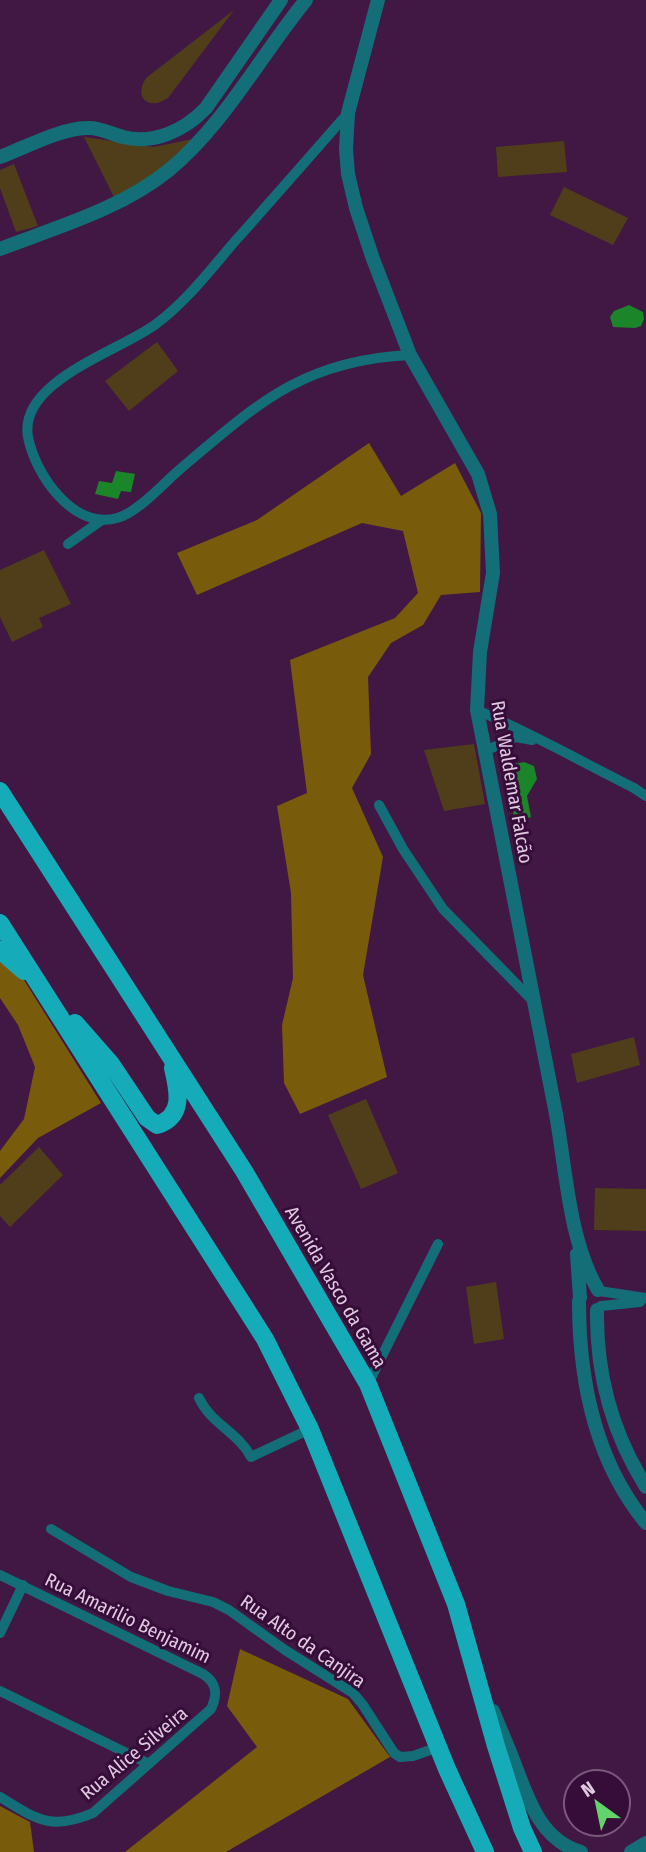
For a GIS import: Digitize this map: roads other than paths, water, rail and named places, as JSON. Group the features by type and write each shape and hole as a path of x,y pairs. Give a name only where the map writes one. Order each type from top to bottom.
{"main road":[{"name":"Avenida Vasco da Gama","path":"0,791 244,1171 368,1384 460,1616 499,1758 522,1828 533,1852"},
{"path":"0,923 249,1311 271,1350 310,1429 439,1747 485,1852"},
{"path":"0,950 42,988 97,1048 147,1118 157,1125 168,1120 178,1103 170,1056"}],"street":[{"path":"0,157 80,128 101,129 140,139 153,138 181,128 206,108 281,0"},
{"path":"0,249 117,202 166,172 197,144 306,0"},
{"name":"Rua Waldemar Falcão","path":"378,0 348,113 346,149 356,208 410,355 478,474 491,514 493,573 480,652 477,710 574,1221 587,1269 598,1290"},
{"path":"348,113 175,308 135,338 47,388 32,409 28,433 35,460 59,496 74,509 86,517 102,520 119,518 137,507 223,432 290,384 338,365 378,357 410,355"},
{"path":"68,544 102,520"},
{"path":"477,710 514,726 646,796"},
{"path":"485,751 516,737 538,741"},
{"path":"379,806 403,849 443,909 534,1002"},
{"name":"Rua Waldemar Falcão","path":"574,1221 582,1371 594,1419 617,1477 646,1523"},
{"path":"368,1384 438,1244"},
{"path":"589,1288 646,1300 588,1311 580,1300 584,1290 589,1288"},
{"path":"598,1290 603,1298 599,1308 598,1354 611,1414 646,1488"},
{"path":"199,1398 205,1411 236,1436 251,1457 310,1429"},
{"name":"Rua Alto da Canjira","path":"51,1529 131,1577 168,1591 213,1602 229,1610 353,1693 394,1753 400,1757 413,1756 439,1747"},
{"name":"Rua Amarilio Benjamim","path":"0,1575 211,1679 216,1690 211,1709"},
{"path":"0,1633 23,1585"},
{"path":"476,1671 532,1808 552,1836 576,1850"},
{"path":"0,1691 149,1764"},
{"name":"Rua Alice Silveira","path":"0,1797 44,1821 59,1823 76,1820 108,1801 211,1709"},
{"path":"631,1852 646,1843"}]}
